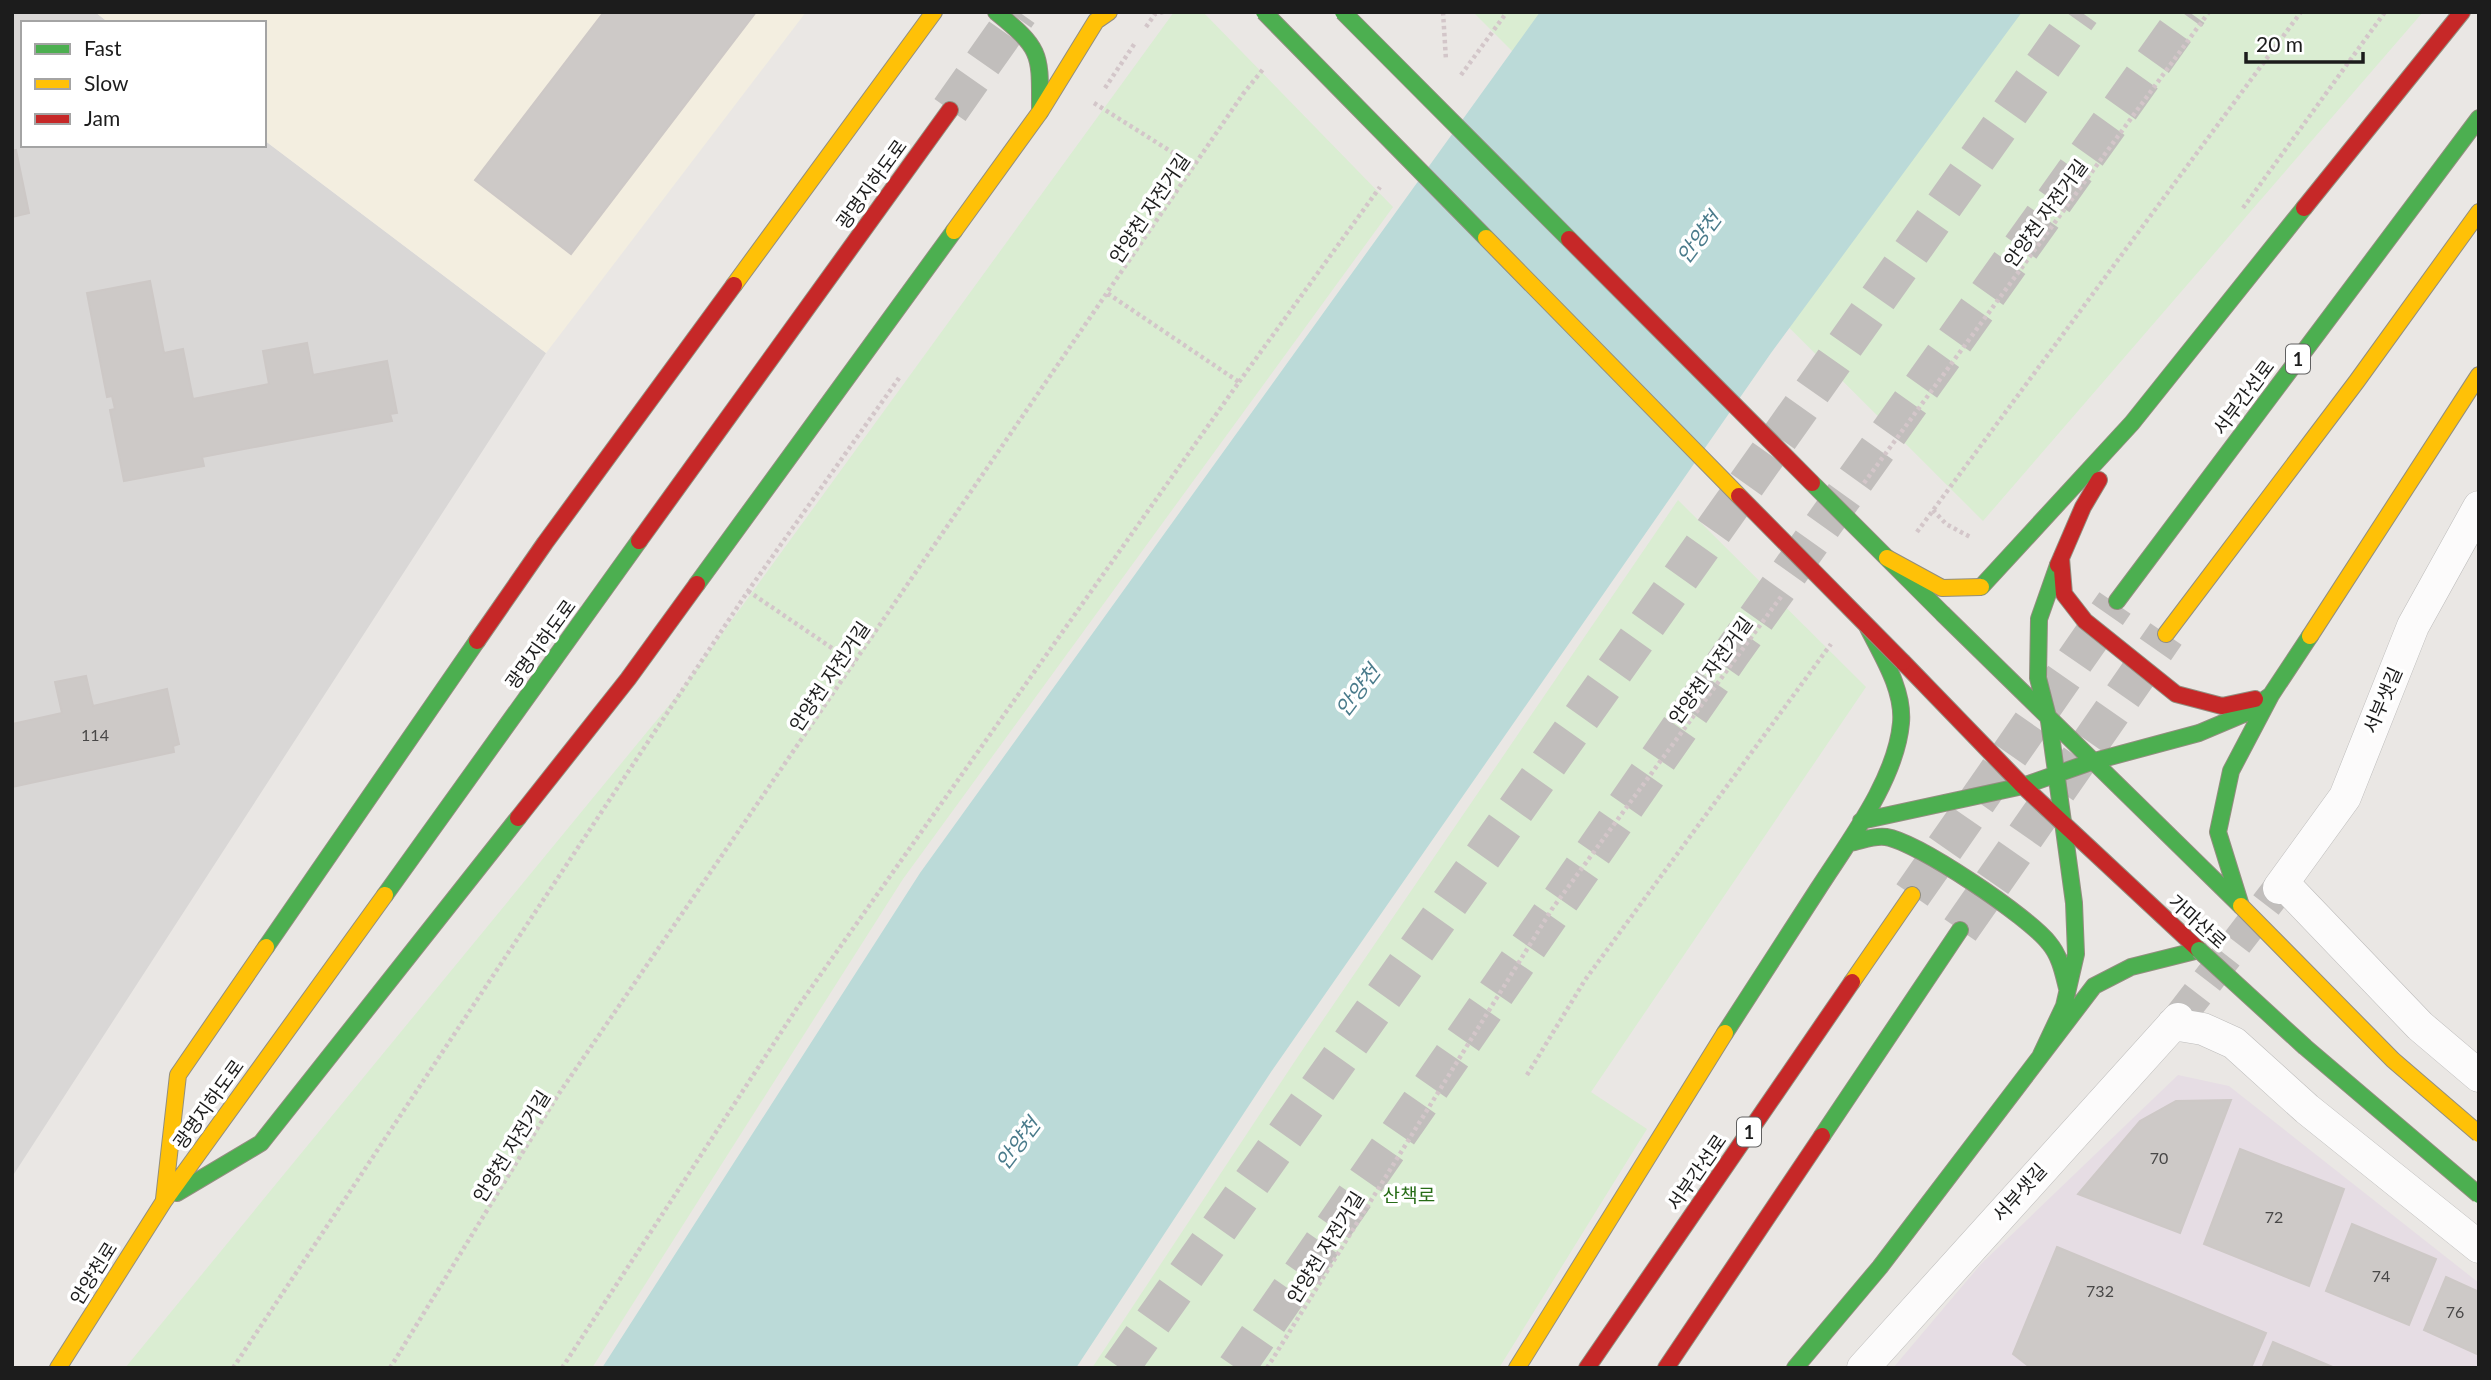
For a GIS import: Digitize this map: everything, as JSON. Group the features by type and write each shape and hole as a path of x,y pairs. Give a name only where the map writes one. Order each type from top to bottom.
{"main road":[{"path":"164,1202 178,1075 545,543 934,12"},
{"path":"917,33 950,12"},
{"path":"996,12 1027,37 1040,62 1040,112"},
{"name":"가마산로","path":"1264,12 1866,623 1896,666 2305,1047 2479,1195"},
{"path":"1343,12 1887,558 1930,584 1958,592 1981,587 2132,423 2462,12"},
{"path":"164,1202 261,1143 628,679 1040,112 1101,15"},
{"name":"광명지하도로","path":"164,1202 950,110"},
{"name":"서부간선로","path":"2117,601 2479,118"},
{"path":"2166,634 2357,381 2479,212"},
{"path":"2241,906 2218,832 2231,771 2271,695 2479,375"},
{"path":"2040,1057 2064,1006 2076,954 2074,903 2063,822 2049,722 2038,678 2039,619 2048,587 2083,507 2132,423"},
{"name":"가마산로","path":"1887,558 2049,722 2241,906 2393,1060 2479,1134"},
{"path":"2061,558 2064,594 2085,621 2176,694 2222,706 2271,695"},
{"path":"1517,1368 1844,844 1861,821 1893,761 1899,740 1896,666"},
{"path":"1861,821 2023,786 2091,762 2199,733 2244,714 2271,695"},
{"path":"1844,844 1886,837 1904,843 1997,901 2047,940 2062,961 2067,990"},
{"name":"서부간선로","path":"1587,1368 1912,895"},
{"path":"1666,1368 1960,930"},
{"path":"1795,1368 1880,1267 2094,986 2115,971 2199,950"},
{"name":"안양천로","path":"58,1368 164,1202"}],"street":[{"name":"서부샛길","path":"2479,507 2413,626 2345,797 2281,886 2420,1026 2479,1076"},
{"name":"서부샛길","path":"1863,1368 2107,1093 2175,1021 2203,1029 2234,1043 2307,1109 2479,1247"}],"path":[{"path":"1086,114 1155,15 1163,12"},
{"path":"1443,12 1446,66"},
{"path":"1456,83 1507,12"},
{"name":"안양천 자전거길","path":"1856,494 2209,12"},
{"path":"2243,208 2385,12"},
{"name":"안양천 자전거길","path":"390,1368 558,1095 1194,166 1268,63"},
{"path":"1094,103 1194,166"},
{"path":"562,1368 797,1008 1239,382 1384,182"},
{"path":"1107,293 1239,382"},
{"path":"233,1368 748,591 901,375"},
{"path":"1933,510 1946,524 1982,543"},
{"name":"안양천 자전거길","path":"1267,1368 1552,909 1790,584"},
{"path":"748,591 855,663"}],"shaded area":[{"path":"12,12 95,12 106,21 21,21 21,147 266,147 266,142 546,353 12,1177"},
{"path":"95,12 806,12 546,353 266,142 266,21 106,21"},
{"path":"2178,1075 2229,1086 2479,1283 2479,1368 1893,1368 1981,1264"}],"green space":[{"path":"1174,12 1203,12 1393,207 903,879 592,1368 125,1368 679,693"},
{"path":"1473,12 2423,12 1983,521"},
{"name":"산책로","path":"1678,500 1866,687 1591,1092 1647,1129 1499,1368 1092,1368 1299,1055"}],"water":[{"name":"안양천","path":"1540,12 2022,12 1771,353 1271,1072 1076,1368 602,1368 920,873"}],"building":[{"path":"604,12 756,12 571,254 475,180"},
{"path":"16,150 29,213 12,217 12,151"},
{"path":"150,281 164,353 183,349 193,399 269,384 263,351 307,343 313,375 387,361 397,413 390,414 392,421 202,457 204,466 124,481 110,410 115,409 112,396 107,397 87,293"},
{"path":"86,676 93,706 167,689 179,744 173,746 174,752 12,787 12,724 62,713 55,682"},
{"path":"2231,1100 2180,1233 2078,1194 2140,1121 2176,1101"},
{"path":"2240,1149 2344,1189 2309,1286 2204,1244"},
{"path":"2352,1224 2436,1259 2409,1325 2326,1291"},
{"path":"2057,1247 2266,1333 2251,1368 2031,1368 2013,1354"},
{"path":"2446,1277 2479,1292 2479,1355 2424,1330"},
{"path":"2273,1342 2335,1368 2262,1368"}],"tunnel":[{"path":"950,110 1019,12"},
{"path":"1120,1368 2081,12"},
{"path":"1236,1368 1731,654 2189,12"},
{"path":"1912,895 2115,603"},
{"path":"1960,930 2166,634"},
{"path":"2178,1019 2279,888"}],"traffic: fast":[{"path":"996,12 1023,36 1036,55 1040,77 1040,112"},
{"path":"1264,12 1486,238"},
{"path":"1343,12 1569,239"},
{"path":"2117,601 2479,118"},
{"path":"1981,587 2132,423 2304,208"},
{"path":"697,584 954,231"},
{"path":"1812,483 1943,614"},
{"path":"385,895 639,541"},
{"path":"2040,1057 2064,1006 2076,954 2074,903 2063,822 2049,721 2038,678 2039,619 2058,565"},
{"path":"1943,614 2241,906"},
{"path":"1725,1033 1869,810 1890,766 1901,723 1899,698 1891,674 1868,628"},
{"path":"2241,906 2218,832 2231,771 2271,695 2310,636"},
{"path":"266,947 477,641"},
{"path":"1861,821 2023,786 2091,762 2199,733 2244,714 2271,695"},
{"path":"177,1193 261,1143 518,818"},
{"path":"1849,843 1872,837 1886,837 1922,852 1972,882 2020,916 2049,943 2058,959 2067,988"},
{"path":"1822,1136 1960,930"},
{"path":"1795,1368 1880,1267 2094,986 2131,967 2199,950"},
{"path":"2199,950 2305,1047 2479,1195"}],"traffic: slow":[{"path":"734,285 934,12"},
{"path":"954,231 1040,112 1096,21 1109,12"},
{"path":"2166,634 2357,381 2479,212"},
{"path":"1486,238 1739,496"},
{"path":"2310,636 2479,375"},
{"path":"1887,558 1942,588 1981,587"},
{"path":"58,1368 164,1201 385,895"},
{"path":"1852,982 1912,895"},
{"path":"2241,906 2393,1060 2479,1134"},
{"path":"164,1199 178,1075 266,947"},
{"path":"1517,1368 1725,1033"}],"traffic: jam":[{"path":"2304,208 2462,12"},
{"path":"639,541 950,110"},
{"path":"1569,239 1812,483"},
{"path":"477,641 545,543 734,285"},
{"path":"2058,565 2083,507 2099,480"},
{"path":"1739,496 1903,662"},
{"path":"2061,558 2064,594 2085,621 2176,694 2222,706 2255,699"},
{"path":"518,818 628,679 697,584"},
{"path":"1903,662 2023,786 2199,950"},
{"path":"1587,1368 1852,982"},
{"path":"1666,1368 1822,1136"}]}
